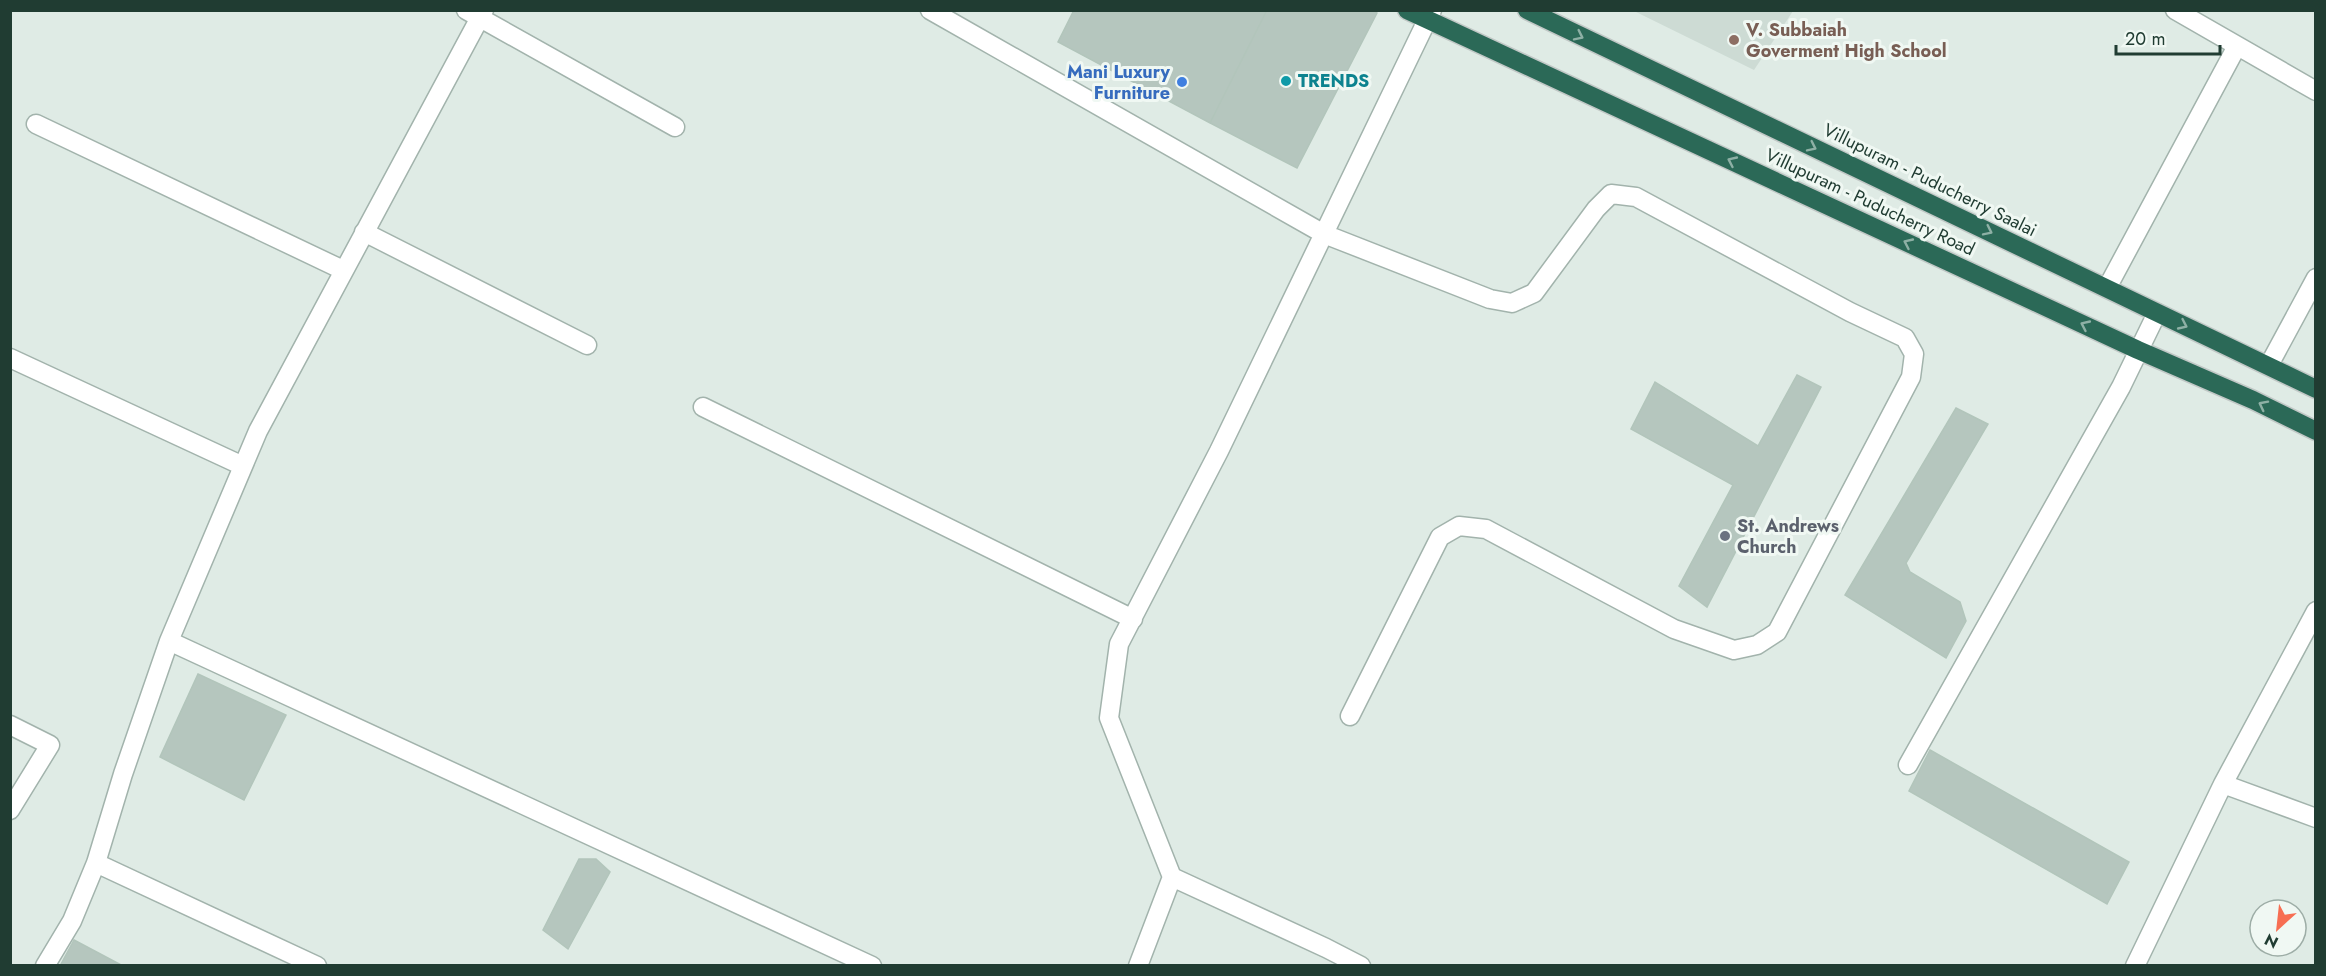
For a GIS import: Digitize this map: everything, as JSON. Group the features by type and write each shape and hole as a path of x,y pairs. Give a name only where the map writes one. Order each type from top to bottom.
{"highway":[{"name":"Villupuram - Puducherry Road","path":"1407,10 1430,15 2138,350 2253,400 2316,431"},
{"name":"Villupuram - Puducherry Saalai","path":"1527,10 2316,389"}],"street":[{"path":"930,10 1324,234 1490,299 1512,303 1534,293 1596,209 1611,194 1636,197 1851,312 1905,338 1914,354 1911,377 1777,632 1757,645 1734,650 1674,629 1486,529 1459,525 1440,537 1350,716"},
{"path":"2175,10 2316,91"},
{"path":"45,966 72,921 96,862 123,774 169,641 258,431 477,13 675,127"},
{"path":"1138,966 1172,877 1109,718 1119,644 1224,441 1430,15"},
{"path":"2107,288 2237,46"},
{"path":"36,124 343,270"},
{"path":"364,232 587,345"},
{"path":"2269,365 2316,278"},
{"path":"1908,765 2121,387 2157,313"},
{"path":"10,358 243,466"},
{"path":"703,407 1132,619"},
{"path":"2135,966 2223,784 2316,611"},
{"path":"169,641 872,966"},
{"path":"10,725 50,746 10,810"},
{"path":"2223,784 2316,818"},
{"path":"96,862 317,966"},
{"path":"1172,877 1361,966"}],"shaded area":[{"name":"V. Subbaiah Goverment High School","path":"1793,10 1754,70 1634,11"}],"building":[{"name":"Mani Luxury Furniture","path":"1074,10 1267,10 1210,123 1058,42"},
{"name":"TRENDS","path":"1267,10 1373,10 1377,13 1297,168 1210,123"},
{"name":"St. Andrews Church","path":"1797,375 1821,387 1707,607 1679,586 1733,485 1631,429 1655,382 1758,446"},
{"path":"1956,408 1988,424 1906,563 1910,572 1960,602 1966,621 1946,658 1845,595"},
{"path":"198,674 286,715 244,800 160,757"},
{"path":"1930,750 2129,862 2107,904 1909,791"},
{"path":"579,859 596,859 610,872 568,949 543,930"},
{"path":"74,940 123,966 60,966"}],"place":[{"name":"V. Subbaiah Goverment High School","path":"1734,40"},
{"name":"TRENDS","path":"1286,81"},
{"name":"Mani Luxury Furniture","path":"1182,82"},
{"name":"St. Andrews Church","path":"1725,536"}]}
